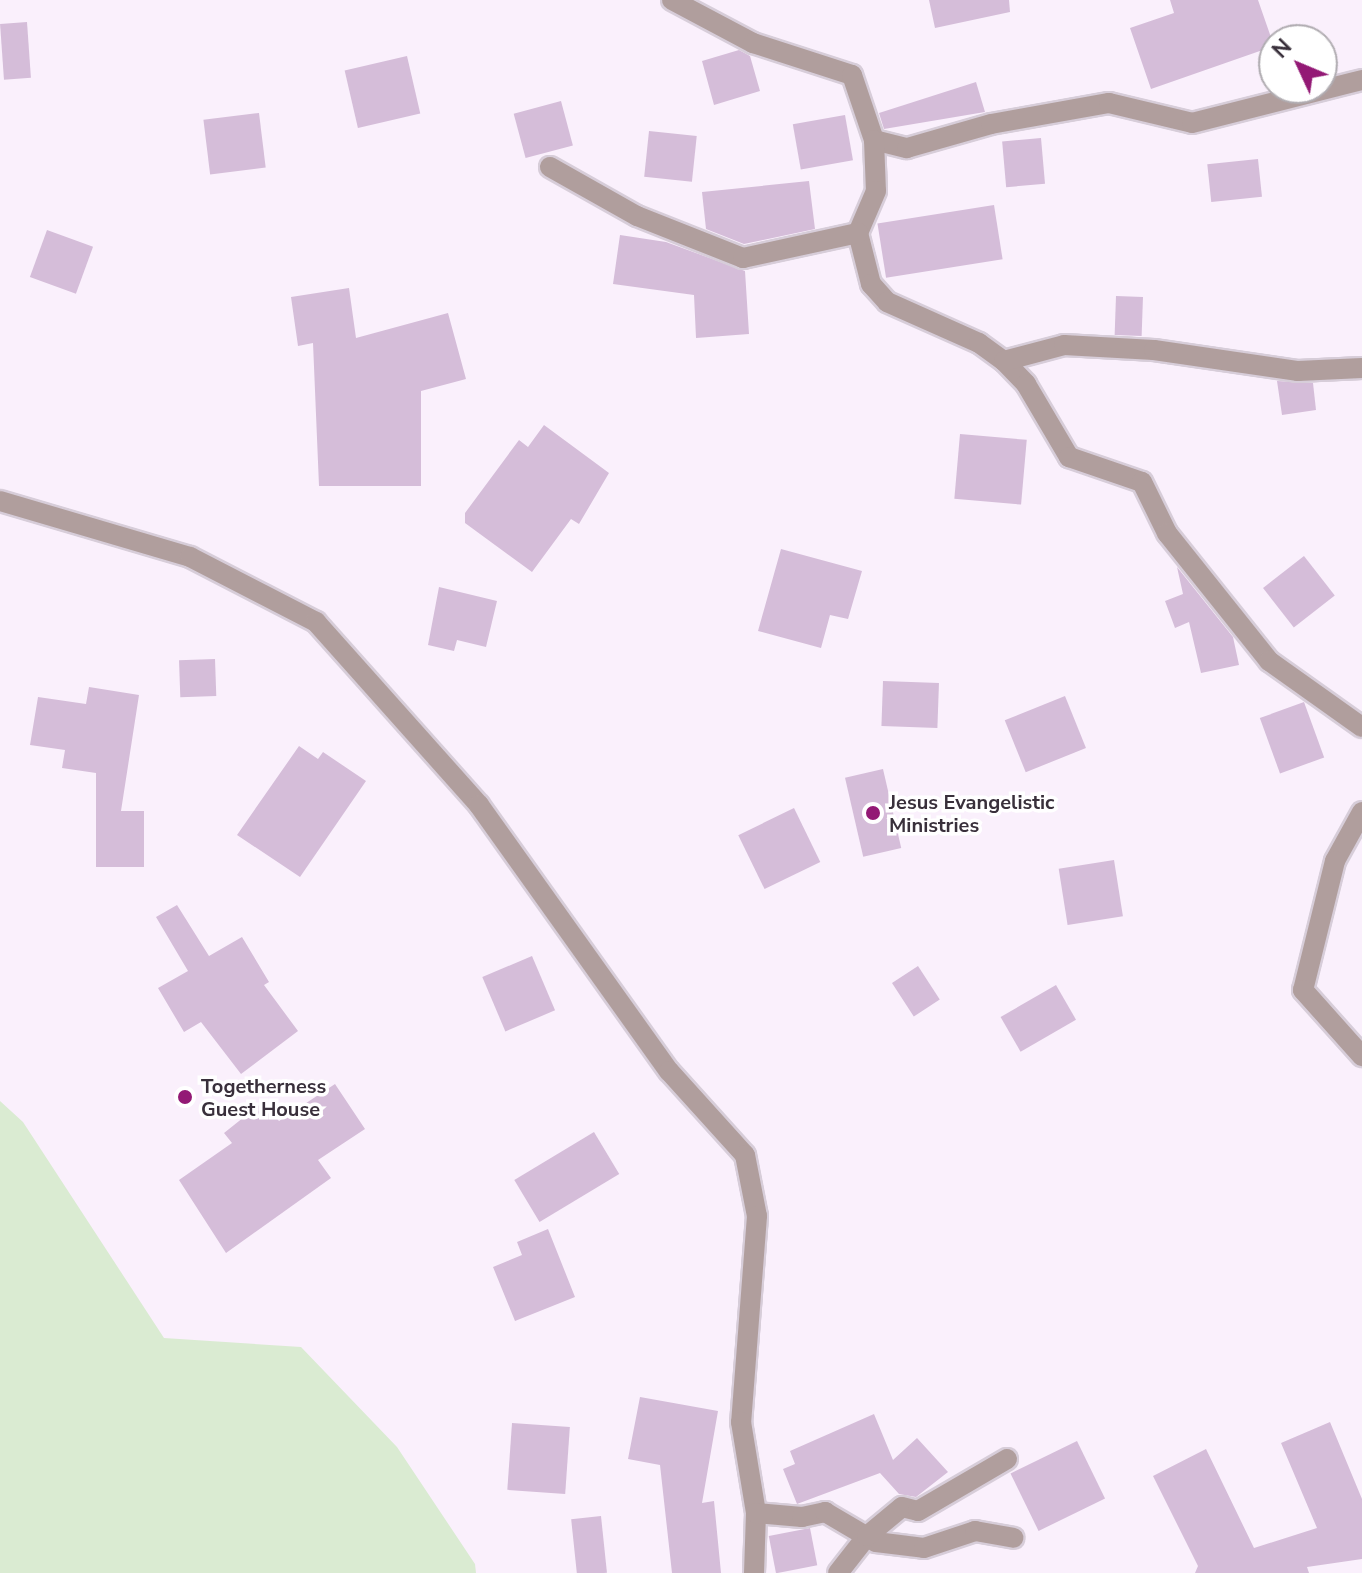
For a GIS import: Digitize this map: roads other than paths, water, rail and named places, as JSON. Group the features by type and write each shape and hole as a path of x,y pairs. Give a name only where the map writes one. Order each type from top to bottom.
{"street":[{"path":"672,0 753,43 852,75 874,140 876,191 858,233 871,284 887,302 979,343 1004,361 1026,384 1069,457 1142,482 1167,533 1269,661 1362,727"},
{"path":"874,140 907,148 991,124 1109,103 1192,123 1362,80"},
{"path":"550,167 637,216 743,258 858,233"},
{"path":"1004,361 1064,345 1154,350 1298,371 1362,368"},
{"path":"0,501 190,557 316,622 479,805 669,1071 745,1155 757,1216 741,1422 756,1513 754,1573"},
{"path":"1362,812 1335,861 1303,990 1362,1056"},
{"path":"838,1573 867,1536 902,1507 918,1511 1007,1459"},
{"path":"756,1513 802,1517 825,1512 867,1536 924,1548 975,1531 1013,1538"}],"place":[{"name":"Jesus Evangelistic Ministries","path":"873,813"},
{"name":"Togetherness Guest House","path":"185,1097"}]}
